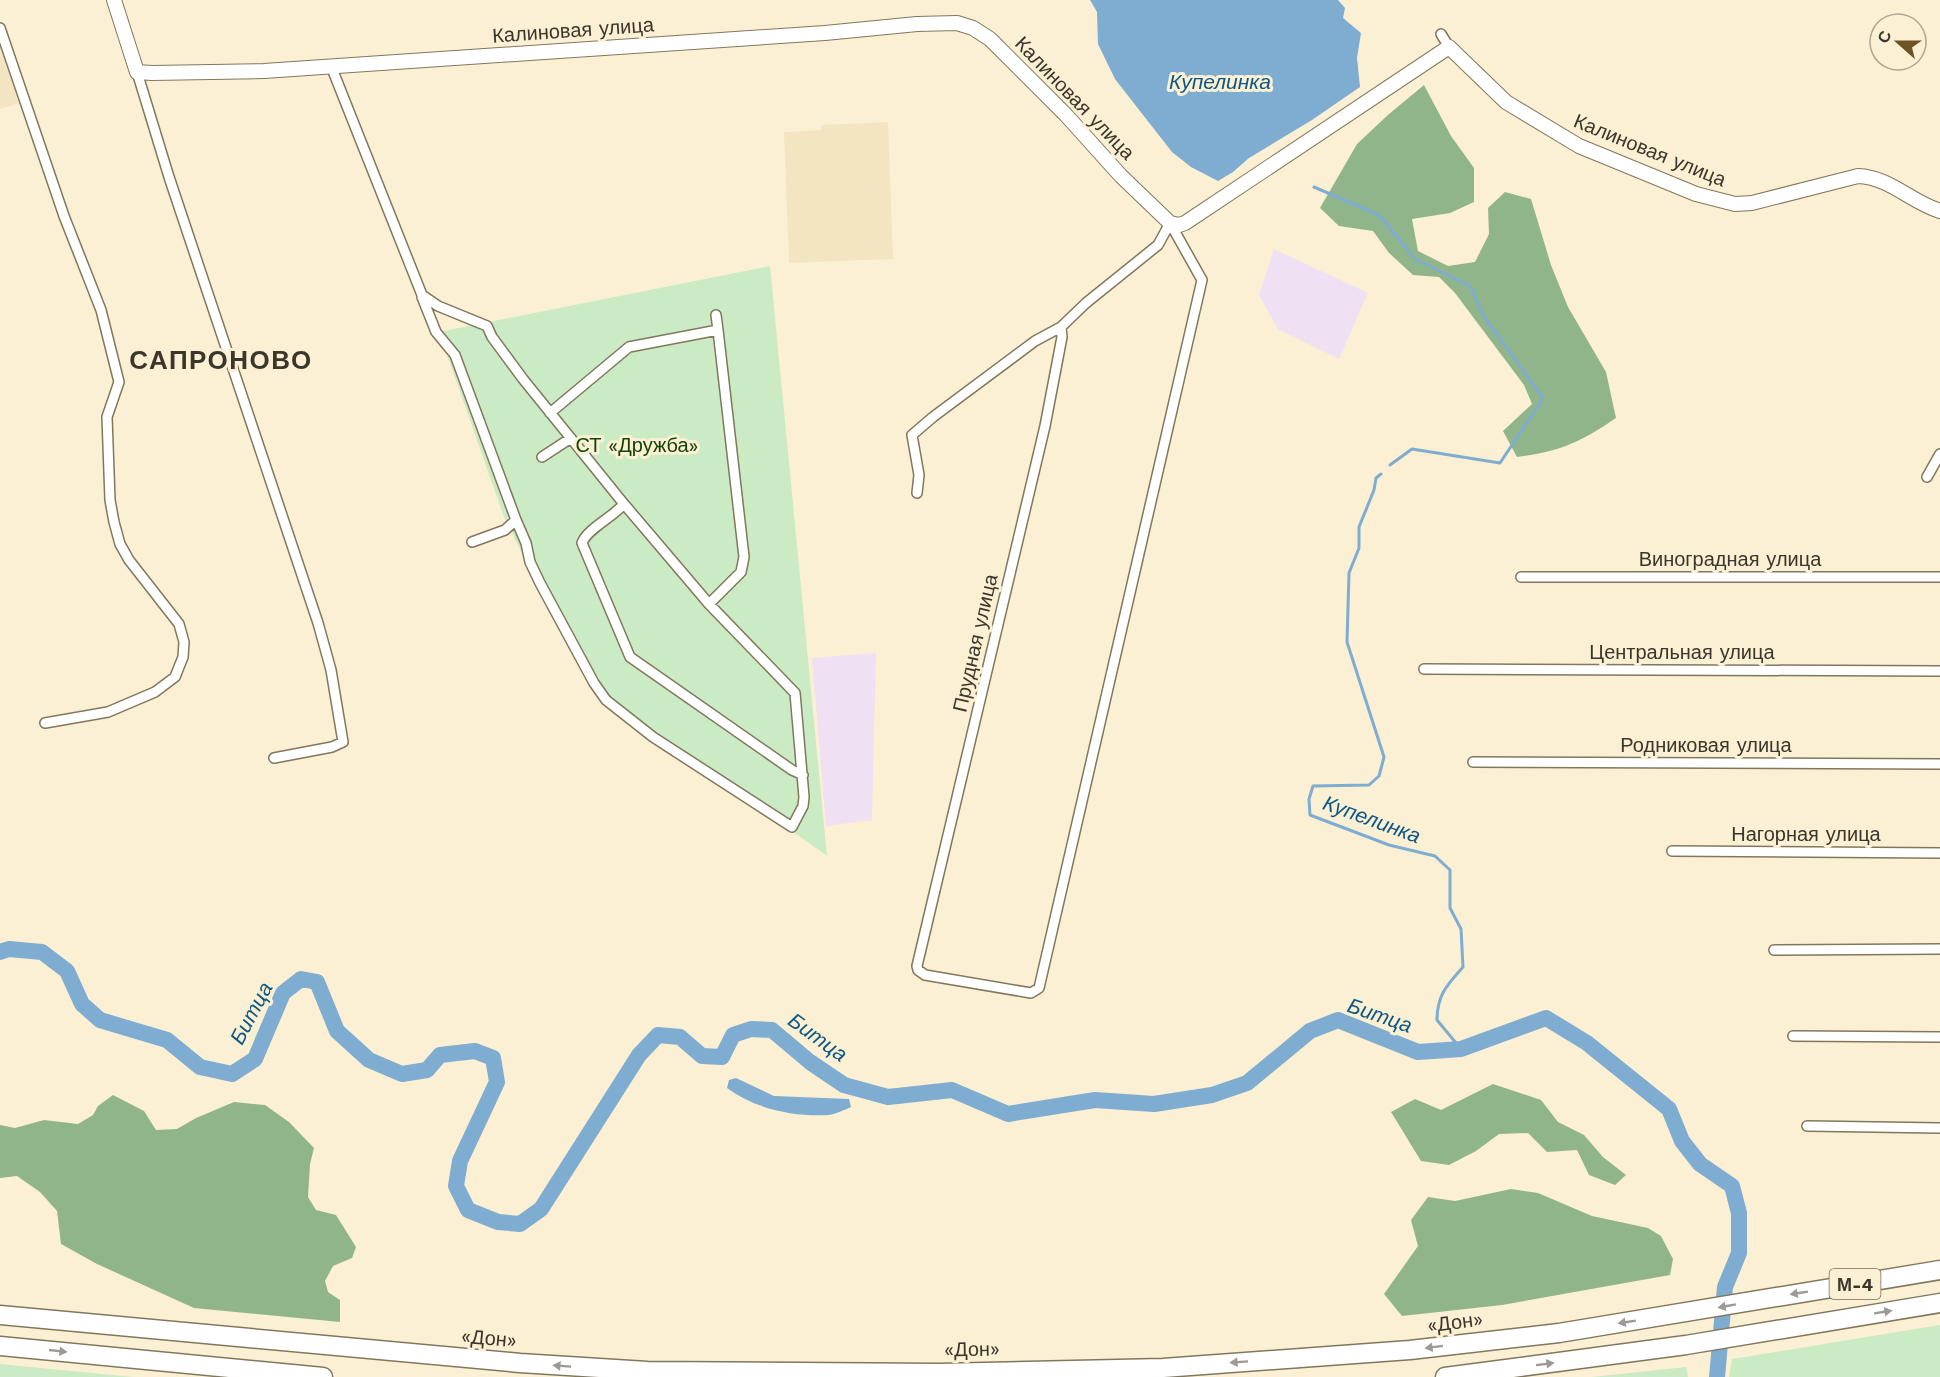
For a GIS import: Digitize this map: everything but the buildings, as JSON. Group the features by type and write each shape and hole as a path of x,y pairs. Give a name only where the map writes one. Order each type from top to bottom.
{"highway":[{"name":"«Дон»","path":"0,1315 520,1363 635,1370 939,1372 1163,1368 1399,1351 1558,1332 1940,1270"},
{"name":"М-4","path":"1445,1377 1686,1346 1940,1303"},
{"path":"0,1346 323,1377"}],"street":[{"path":"114,0 173,188 306,585 331,670 343,742 332,747 274,758"},
{"name":"Калиновая улица","path":"136,72 264,71 957,23 973,28 990,39 1170,223"},
{"path":"0,28 64,216 101,310 119,382 107,417 110,500 120,544 129,560 179,624 184,642 183,657 175,678 155,692 108,712 45,723"},
{"path":"917,493 919,475 912,435 1035,341 1061,327 1086,303 1158,245 1170,223 1179,225 1185,223 1449,47 1441,34"},
{"name":"Калиновая улица","path":"1449,47 1506,102 1579,146 1696,194 1735,204 1752,203 1858,176 1881,181 1920,203 1940,211"},
{"path":"331,66 436,332 455,355 526,543 530,562 594,683 606,700 617,710 729,788 792,827 803,806 803,774 795,693 709,604 624,504 523,380 492,337 488,326 438,306 422,296"},
{"name":"Прудная улица","path":"1061,327 1062,337 1045,426 917,966 918,970 925,975 1031,993 1040,988 1202,280 1170,223"},
{"path":"709,604 741,572 744,557 716,315"},
{"path":"550,413 628,347 718,330"},
{"path":"542,457 571,438"},
{"path":"1927,477 1940,454"},
{"path":"624,504 608,520 589,532 582,543 630,657 782,763 803,774"},
{"path":"472,542 505,530 516,520"},
{"name":"Виноградная улица","path":"1521,577 1940,577"},
{"name":"Центральная улица","path":"1424,669 1940,670"},
{"name":"Родниковая улица","path":"1473,762 1940,764"},
{"name":"Нагорная улица","path":"1672,851 1940,853"},
{"path":"1774,950 1940,949"},
{"path":"1793,1036 1940,1037"},
{"path":"1807,1126 1940,1128"}],"shaded area":[{"path":"0,36 22,102 0,109"},
{"path":"888,122 893,259 789,263 784,132 821,130 822,125"},
{"path":"1274,249 1368,293 1339,359 1278,329 1259,295"},
{"path":"876,653 872,820 826,826 812,658"}],"green space":[{"path":"1424,85 1451,136 1474,168 1474,202 1450,213 1412,219 1418,251 1448,266 1475,262 1489,234 1488,208 1505,192 1531,199 1551,265 1568,307 1606,372 1616,418 1592,434 1569,445 1517,457 1503,431 1532,404 1524,385 1455,293 1439,277 1413,275 1389,253 1373,231 1339,226 1320,208 1357,144"},
{"name":"СТ «Дружба»","path":"770,266 827,856 609,699 542,594 504,517 439,332"},
{"path":"1493,1084 1541,1100 1558,1122 1584,1135 1603,1157 1626,1175 1615,1185 1589,1175 1577,1150 1547,1152 1528,1133 1499,1134 1476,1151 1449,1165 1421,1161 1391,1112 1415,1099 1441,1110"},
{"path":"113,1095 144,1111 156,1130 177,1129 196,1118 234,1102 265,1105 289,1122 314,1148 310,1164 308,1197 316,1210 336,1215 356,1247 352,1258 333,1266 325,1281 328,1292 340,1300 340,1322 194,1308 97,1264 61,1244 57,1211 40,1192 17,1176 0,1178 0,1125 15,1128 44,1120 78,1124 93,1115 98,1106"},
{"path":"1511,1189 1538,1193 1592,1216 1648,1228 1661,1236 1673,1259 1670,1275 1502,1305 1402,1316 1384,1294 1418,1246 1411,1220 1428,1197 1455,1201"},
{"path":"1940,1325 1940,1377 1729,1377 1732,1359"},
{"path":"0,1364 133,1377 0,1377"},
{"path":"1686,1367 1688,1377 1592,1377"}],"water":[{"name":"Купелинка","path":"1090,0 1338,0 1345,8 1343,18 1361,33 1357,58 1360,87 1312,120 1249,158 1218,181 1191,167 1172,152 1115,79 1098,44 1097,12"},
{"path":"736,1078 774,1096 849,1099 851,1107 829,1115 802,1115 775,1110 750,1101 727,1088 729,1080"}],"waterway":[{"name":"Купелинка","path":"1314,187 1379,215 1415,259 1470,286 1485,318 1543,398 1500,463 1412,449 1390,465"},
{"name":"Купелинка","path":"1381,474 1376,478 1374,490 1359,527 1359,548 1349,573 1347,642 1384,757 1379,776 1369,785 1313,786 1309,799 1310,815 1389,845 1435,856 1450,870 1450,908 1461,929 1463,967 1441,997 1437,1020 1461,1049"},
{"name":"Битца","path":"0,952 9,949 42,952 67,971 82,1004 100,1020 167,1040 200,1067 232,1074 255,1059 283,993 301,979 317,982 337,1031 369,1060 402,1074 427,1070 440,1055 475,1051 493,1058 497,1082 460,1161 456,1186 468,1210 498,1222 520,1224 541,1209 639,1055 658,1035 680,1037 702,1056 722,1057 733,1035 751,1029 772,1030 810,1062 844,1085 888,1097 952,1090 1008,1114 1095,1100 1154,1104 1212,1095 1247,1083 1310,1031 1338,1020 1418,1052 1461,1049 1546,1018 1587,1043 1669,1109 1682,1141 1700,1164 1732,1186 1739,1213 1739,1253 1725,1287 1717,1377"}],"district":[{"name":"САПРОНОВО","path":"221,360"}]}
